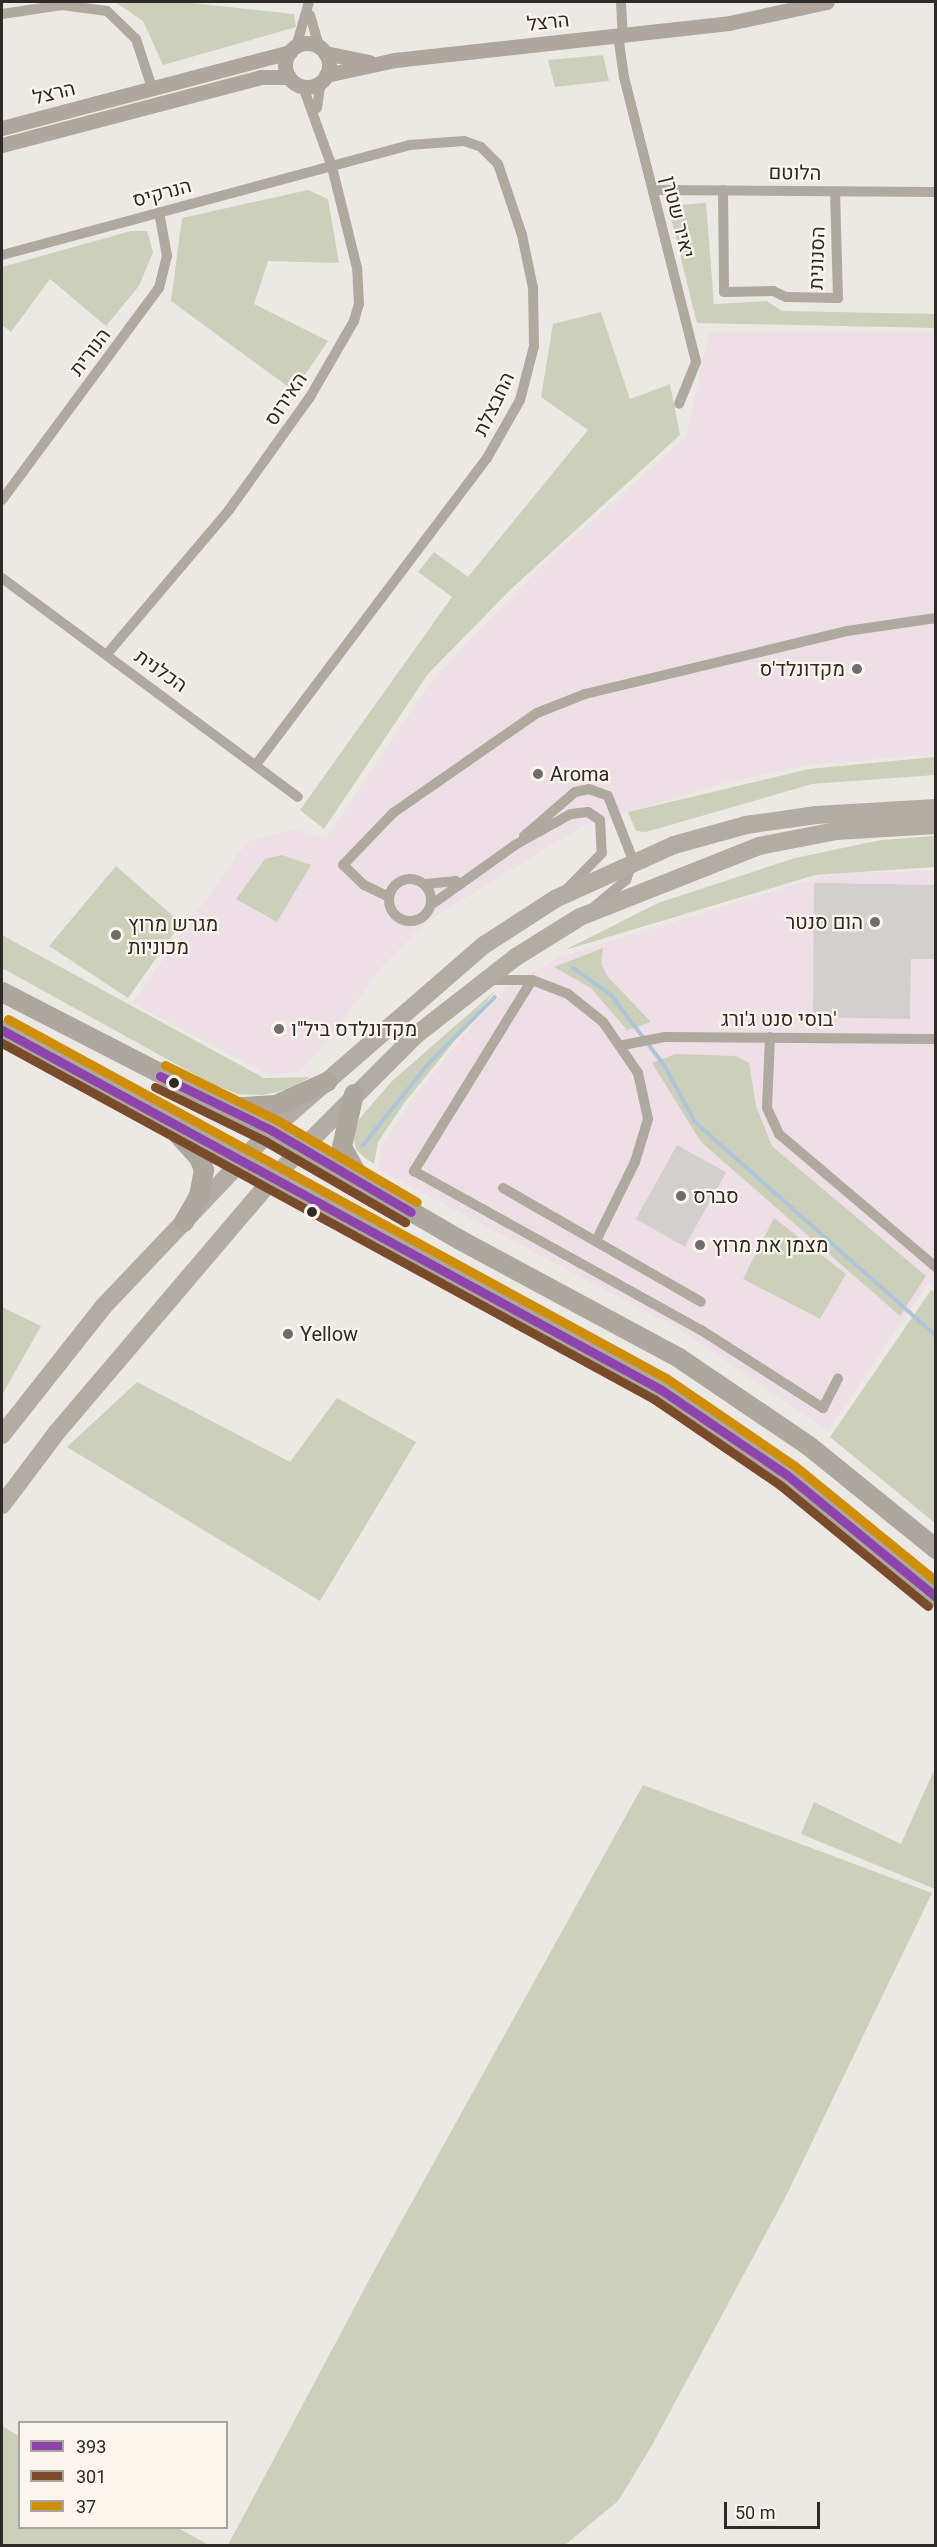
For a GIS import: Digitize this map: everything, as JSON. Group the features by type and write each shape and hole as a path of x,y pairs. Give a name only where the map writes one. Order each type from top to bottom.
{"highway":[{"path":"2,992 222,1108 271,1130 371,1189 679,1358 809,1446 936,1549"},
{"path":"2,1030 660,1389 787,1475 936,1597"},
{"path":"222,1108 276,1105 327,1082"},
{"path":"354,1094 342,1147 351,1170 371,1189"},
{"path":"161,1116 200,1158 204,1170 199,1196 184,1222"}],"main road":[{"path":"2,1435 103,1307 271,1130 460,962 555,899 633,860 746,825 850,811 936,808"},
{"path":"2,1505 57,1432 273,1178 304,1149 354,1094 416,1035 484,980 580,917 759,846 836,831 936,825"}],"street":[{"path":"309,2 322,50 324,78 303,87 289,77 285,65 309,2"},
{"name":"יאיר שטרן","path":"621,2 621,35 653,190 696,362 679,404"},
{"name":"הרצל","path":"324,78 378,63 759,19 827,2"},
{"path":"2,14 62,5 107,11 136,39 152,88"},
{"path":"293,49 308,43 322,50"},
{"name":"הרצל","path":"2,128 293,49"},
{"name":"הרצל","path":"322,50 378,63"},
{"name":"הרצל","path":"2,145 261,76 289,77"},
{"name":"האירוס","path":"317,117 324,78"},
{"name":"האירוס","path":"107,654 229,510 344,343 359,304 359,288 332,167 317,117 303,87"},
{"name":"החבצלת","path":"257,764 487,458 520,400 534,346 532,288 522,235 508,184 498,164 481,147 464,141 428,142 332,167"},
{"name":"הנרקיס","path":"2,255 332,167"},
{"name":"הלוטם","path":"653,190 936,192"},
{"name":"הסנונית","path":"723,190 724,292 773,291 786,297 838,298 835,192"},
{"name":"הנורית","path":"2,500 159,288 167,256 159,212"},
{"name":"הכלנית","path":"2,578 298,796"},
{"path":"555,899 598,860 604,846 600,820 580,812 515,845 431,905 424,917 410,921 397,916 389,897 364,885 343,865 378,825 528,717 596,692 880,624 936,618"},
{"path":"515,845 554,807 575,792 589,789 600,791 615,804 633,860 626,879 580,917"},
{"path":"389,897 395,885 407,879 426,884 468,877"},
{"path":"426,884 431,905"},
{"path":"484,980 532,980 589,1007 626,1044 645,1092 648,1119 635,1162 596,1241"},
{"path":"532,980 414,1171 701,1330 823,1408 838,1379"},
{"name":"בוסי סנט ג'ורג'","path":"626,1044 665,1037 936,1039"},
{"path":"770,1037 767,1108 779,1134 936,1267"},
{"path":"503,1188 701,1302"}],"shaded area":[{"path":"709,333 935,333 935,754 809,765 727,782 583,826 427,921 380,969 326,1043 298,1072 269,1075 132,1003 247,842 294,829 326,838 432,680 536,571 686,437"},
{"path":"935,871 935,1286 929,1282 828,1431 682,1331 378,1169 381,1147 409,1104 472,1026 510,985 562,956 803,882 844,873"}],"green space":[{"path":"115,2 183,2 294,14 296,27 163,65 143,21"},
{"path":"603,55 609,81 555,87 548,60"},
{"path":"308,190 328,199 339,263 268,261 254,304 328,341 294,391 171,301 182,218"},
{"path":"706,203 714,304 767,301 782,311 935,314 935,328 697,323 668,206"},
{"path":"131,231 147,231 153,252 139,286 106,326 50,279 11,332 2,325 2,267"},
{"path":"601,312 630,399 670,384 680,435 510,590 428,674 324,829 300,810 452,597 418,572 434,552 468,577 588,430 541,397 553,324"},
{"path":"935,757 935,775 812,784 646,832 636,831 628,812 809,769"},
{"path":"935,836 935,867 815,875 565,950 658,903 795,858 881,840"},
{"path":"282,855 311,865 277,922 236,899 265,859"},
{"name":"מגרש מרוץ מכוניות","path":"116,866 181,923 128,998 49,946"},
{"path":"2,935 264,1078 310,1077 290,1089 263,1095 238,1094 212,1084 2,968"},
{"path":"603,948 601,963 608,977 651,1022 627,1030 591,988 554,967"},
{"path":"495,991 405,1102 378,1142 374,1164 365,1158 356,1149 352,1131 361,1117 391,1082"},
{"path":"676,1054 736,1056 749,1063 756,1106 772,1146 926,1276 900,1316 701,1142 652,1063"},
{"path":"774,1218 846,1274 820,1319 743,1279"},
{"path":"931,1290 936,1293 935,1523 830,1437"},
{"path":"2,1307 41,1326 2,1395"},
{"path":"137,1382 290,1462 337,1398 416,1442 320,1601 67,1447"},
{"path":"935,1768 935,1889 801,1834 814,1802 901,1844"},
{"path":"643,1785 932,1893 786,2196 651,2447 618,2501 565,2545 228,2545 376,2267"},
{"path":"2,2426 18,2435 18,2529 180,2529 209,2545 2,2545"}],"building":[{"name":"הום סנטר","path":"814,883 936,885 936,959 911,959 910,1019 813,1017"},
{"name":"סברס","path":"677,1145 726,1172 685,1246 636,1219"}],"waterway":[{"path":"573,968 611,995 664,1065 695,1122 936,1336"},
{"path":"363,1145 429,1063 495,997"}],"transit line":[{"name":"37","path":"8,1019 666,1378 795,1466 936,1581"},
{"name":"393","path":"2,1030 660,1389 787,1475 936,1597"},
{"name":"301","path":"2,1043 654,1399 780,1485 928,1606"},
{"name":"37","path":"165,1065 277,1120 417,1202"},
{"name":"393","path":"160,1076 271,1130 411,1212"},
{"name":"301","path":"155,1087 265,1141 405,1222"}],"place":[{"name":"מקדונלד'ס","path":"857,669"},
{"name":"Aroma","path":"538,774"},
{"name":"הום סנטר","path":"875,922"},
{"name":"מגרש מרוץ מכוניות","path":"116,935"},
{"name":"מקדונלדס ביל\"ו","path":"279,1029"},
{"name":"סברס","path":"681,1196"},
{"name":"מצמן את מרוץ","path":"700,1245"},
{"name":"Yellow","path":"288,1334"}]}
